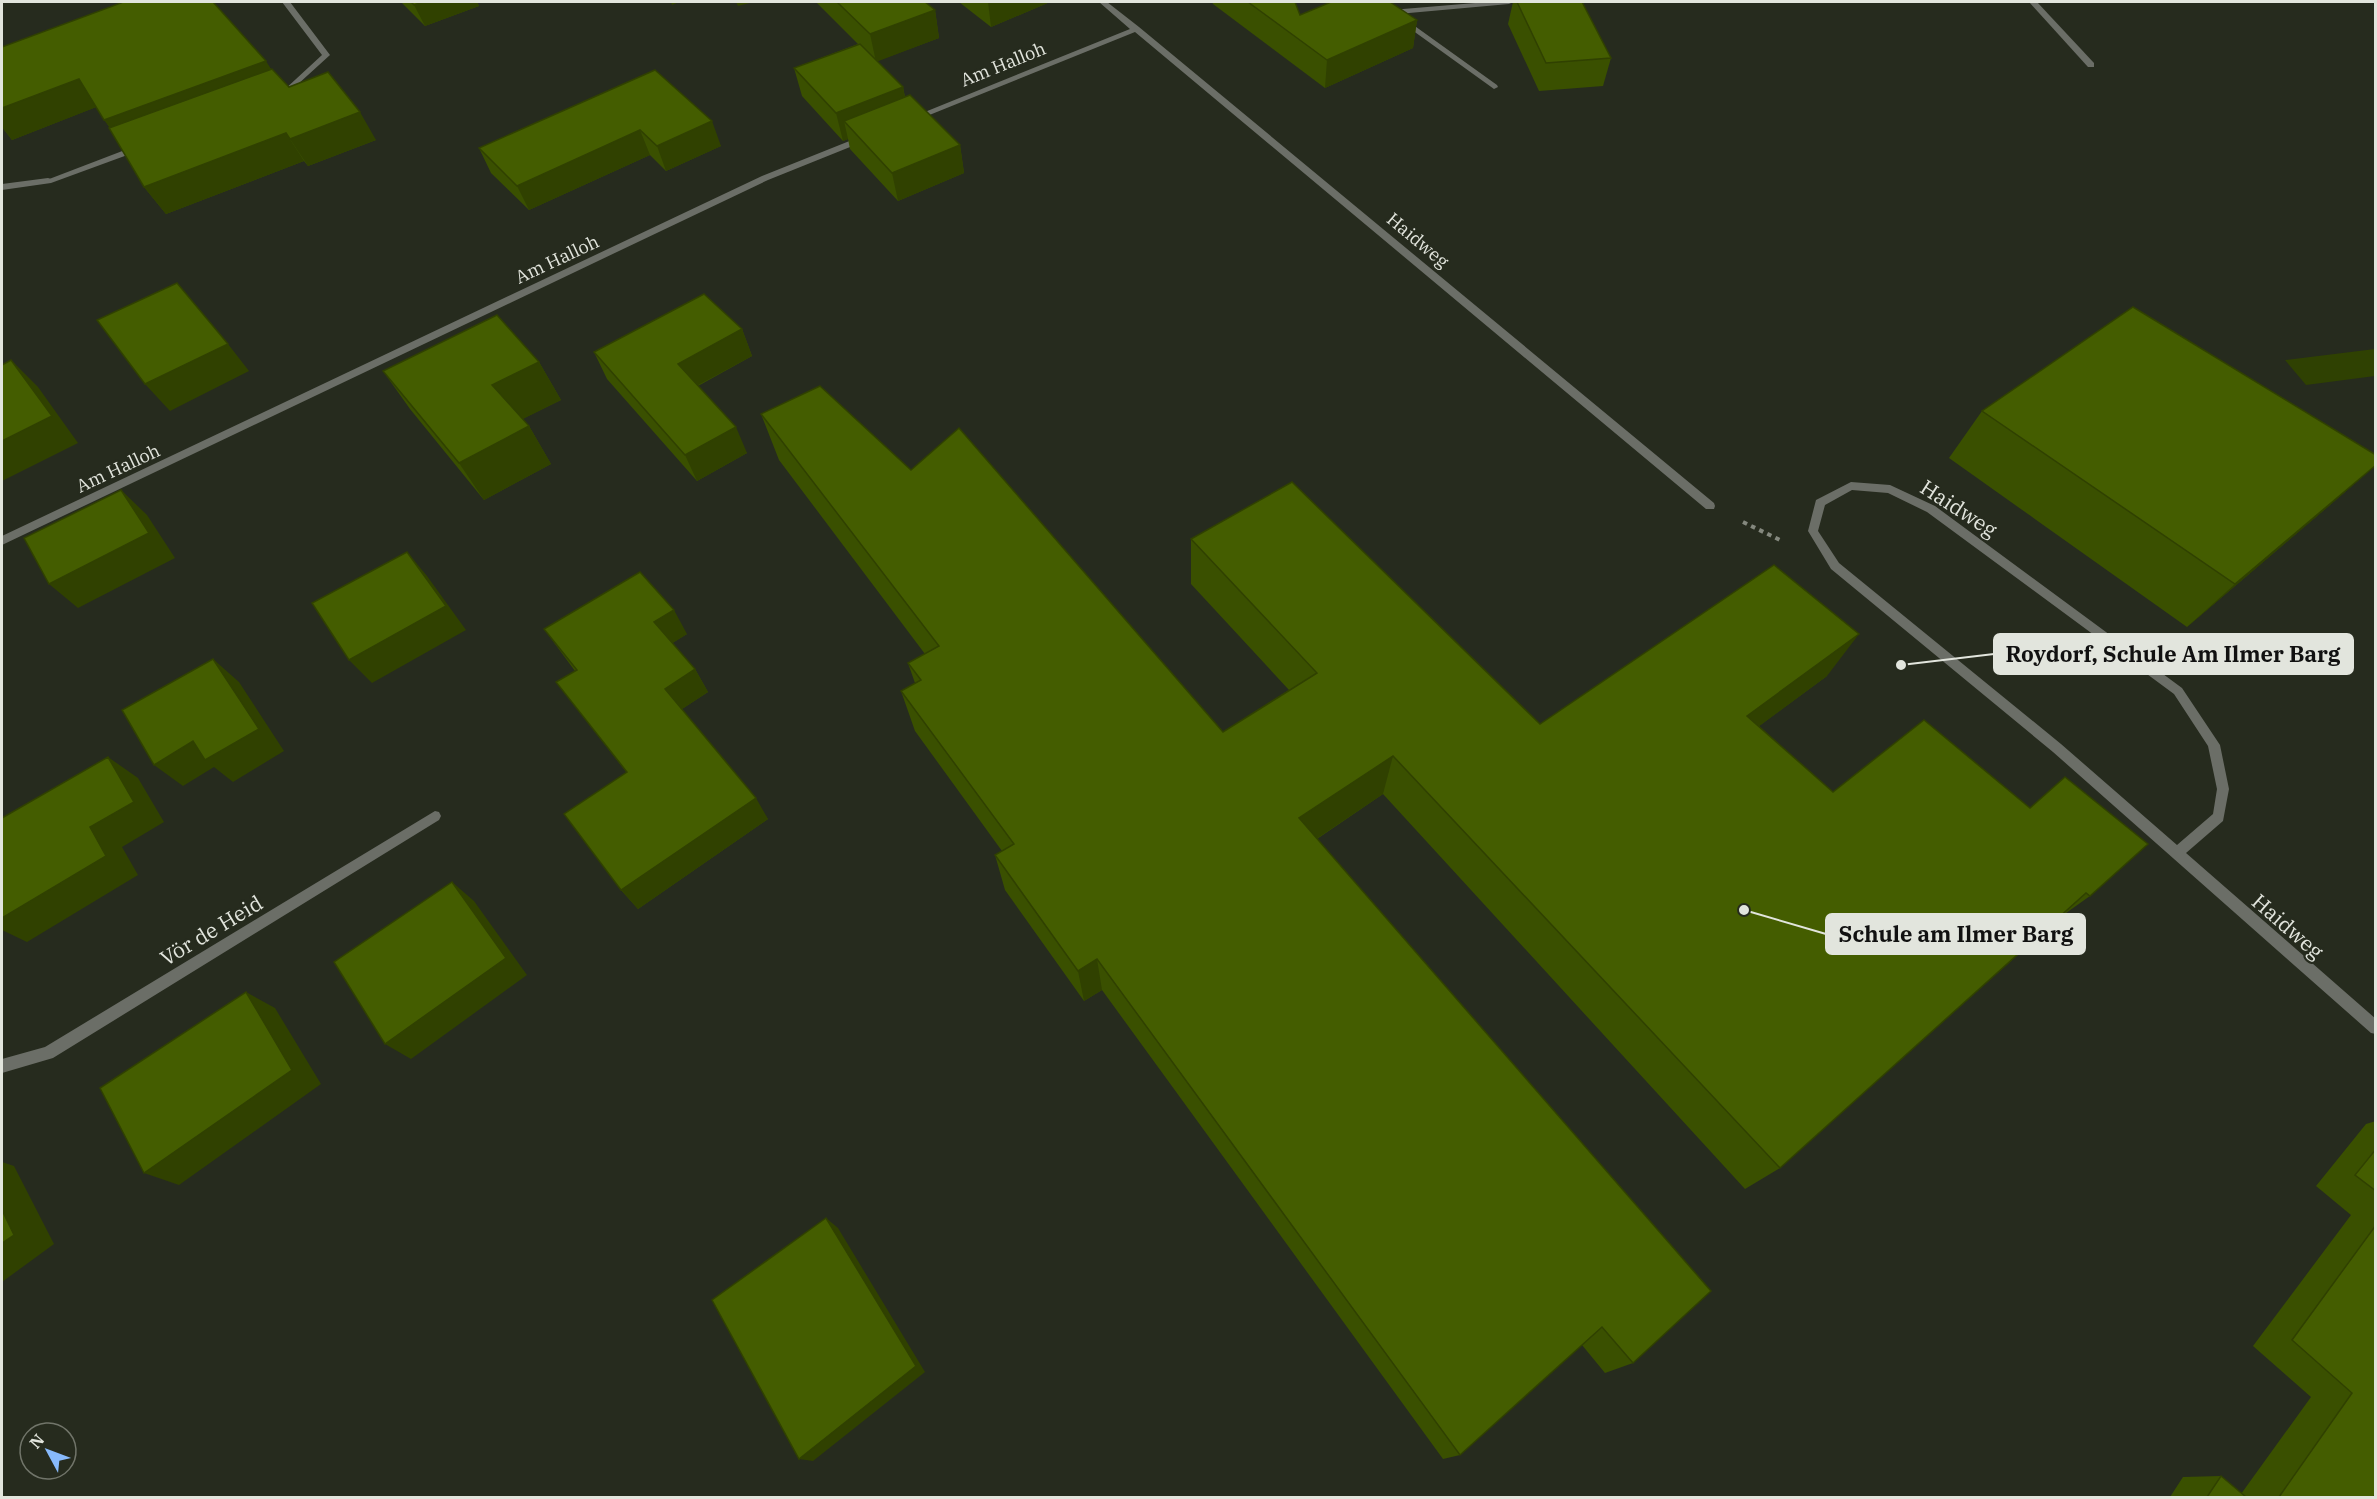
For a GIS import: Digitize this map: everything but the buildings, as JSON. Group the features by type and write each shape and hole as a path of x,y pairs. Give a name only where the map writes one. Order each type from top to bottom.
{"street":[{"path":"279,95 290,91 326,55 286,2"},
{"name":"Haidweg","path":"1103,2 1710,506"},
{"path":"1494,87 1391,12 1509,2"},
{"path":"2033,2 2091,65"},
{"name":"Am Halloh","path":"907,121 1136,29"},
{"name":"Am Halloh","path":"2,541 765,178 874,134"},
{"path":"2,187 48,181 147,144"},
{"name":"Haidweg","path":"2176,854 2219,817 2223,789 2214,745 2178,691 1931,509 1890,489 1851,486 1820,503 1813,531 1835,566 2056,748 2176,854 2376,1028"},
{"name":"Vör de Heid","path":"2,1066 48,1053 435,816"}],"path":[{"path":"1710,506 1835,566"}],"green space":[{"path":"2375,349 2375,376 2306,385 2285,360"}],"place":[{"name":"Roydorf, Schule Am Ilmer Barg","path":"1901,665"},
{"name":"Schule am Ilmer Barg","path":"1744,910"}]}
